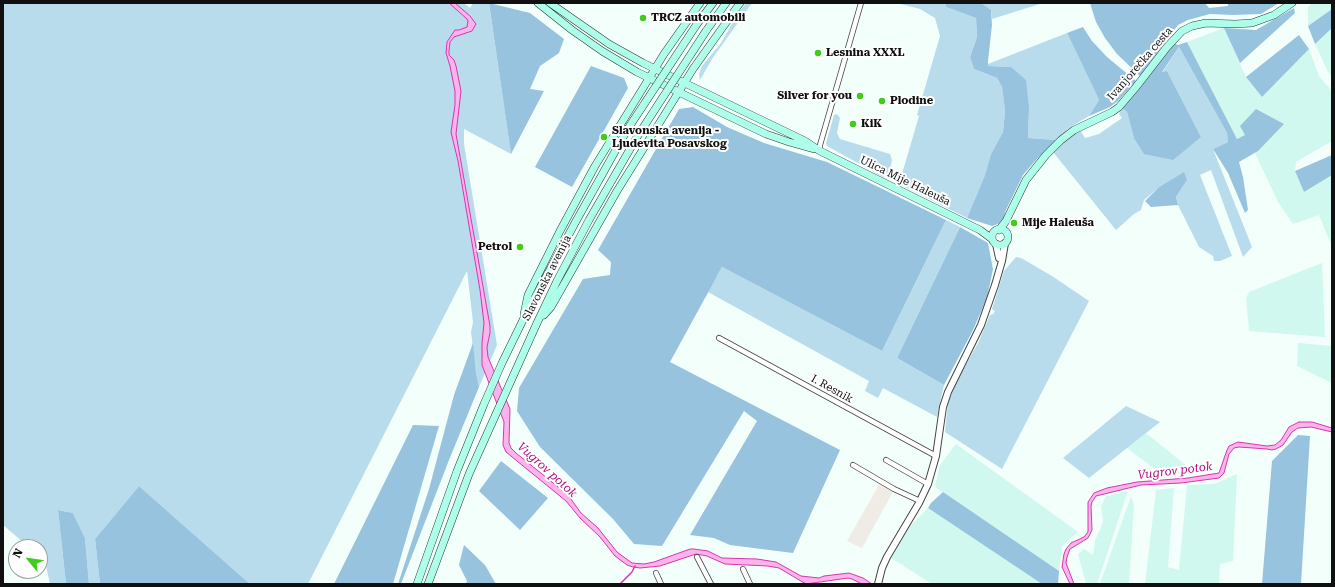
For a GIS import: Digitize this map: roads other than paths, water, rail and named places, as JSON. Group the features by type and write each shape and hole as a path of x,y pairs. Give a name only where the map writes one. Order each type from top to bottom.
{"main road":[{"name":"Ulica Mije Haleuša","path":"538,3 602,51 648,78 766,134 820,151"},
{"name":"Ulica Mije Haleuša","path":"550,3 609,44 654,69 805,141 820,151 980,230 994,242"},
{"path":"523,320 528,295 595,166 648,78 700,3"},
{"name":"Slavonska avenija","path":"417,584 457,471 484,404 523,320 575,222 627,130 697,24 713,3"},
{"name":"Slavonska avenija","path":"428,584 469,474 557,281 589,220 637,137 726,3"},
{"path":"537,323 551,307 617,191 684,83 740,3"},
{"name":"Ivanjorečka cesta","path":"998,230 1006,221 1026,180 1046,155 1074,130 1112,112 1119,107 1136,88 1167,47 1182,32 1197,25 1206,23 1252,23 1274,15 1292,3"},
{"name":"Ivanjorečka cesta","path":"1006,240 1014,204"},
{"name":"Ulica Mije Haleuša","path":"980,230 998,230"},
{"path":"998,230 1006,232 1006,240 1001,245 994,242 993,234 998,230"},
{"path":"432,574 433,584"}],"street":[{"path":"820,151 820,144 861,3"},
{"path":"878,582 887,557 920,501 928,484 936,456 943,407 948,392 981,325 999,271 1006,240"},
{"path":"994,242 999,255 999,271"},
{"name":"I. Resnik","path":"719,338 936,456"},
{"path":"886,460 928,484"},
{"path":"853,465 894,489 920,501"},
{"path":"697,557 711,584"},
{"path":"743,569 750,584"},
{"path":"656,573 661,584"}],"waterway":[{"path":"620,584 632,572 635,566"}],"place":[{"name":"TRCZ automobili","path":"643,18"},
{"name":"Lesnina XXXL","path":"818,53"},
{"name":"Silver for you","path":"860,96"},
{"name":"Plodine","path":"882,101"},
{"name":"KiK","path":"853,124"},
{"name":"Slavonska avenija - Ljudevita Posavskog","path":"604,137"},
{"name":"Mije Haleuša","path":"1014,223"},
{"name":"Petrol","path":"520,247"}],"water label":[{"name":"Vugrov potok","path":"547,470"},
{"name":"Vugrov potok","path":"1175,471"}]}
